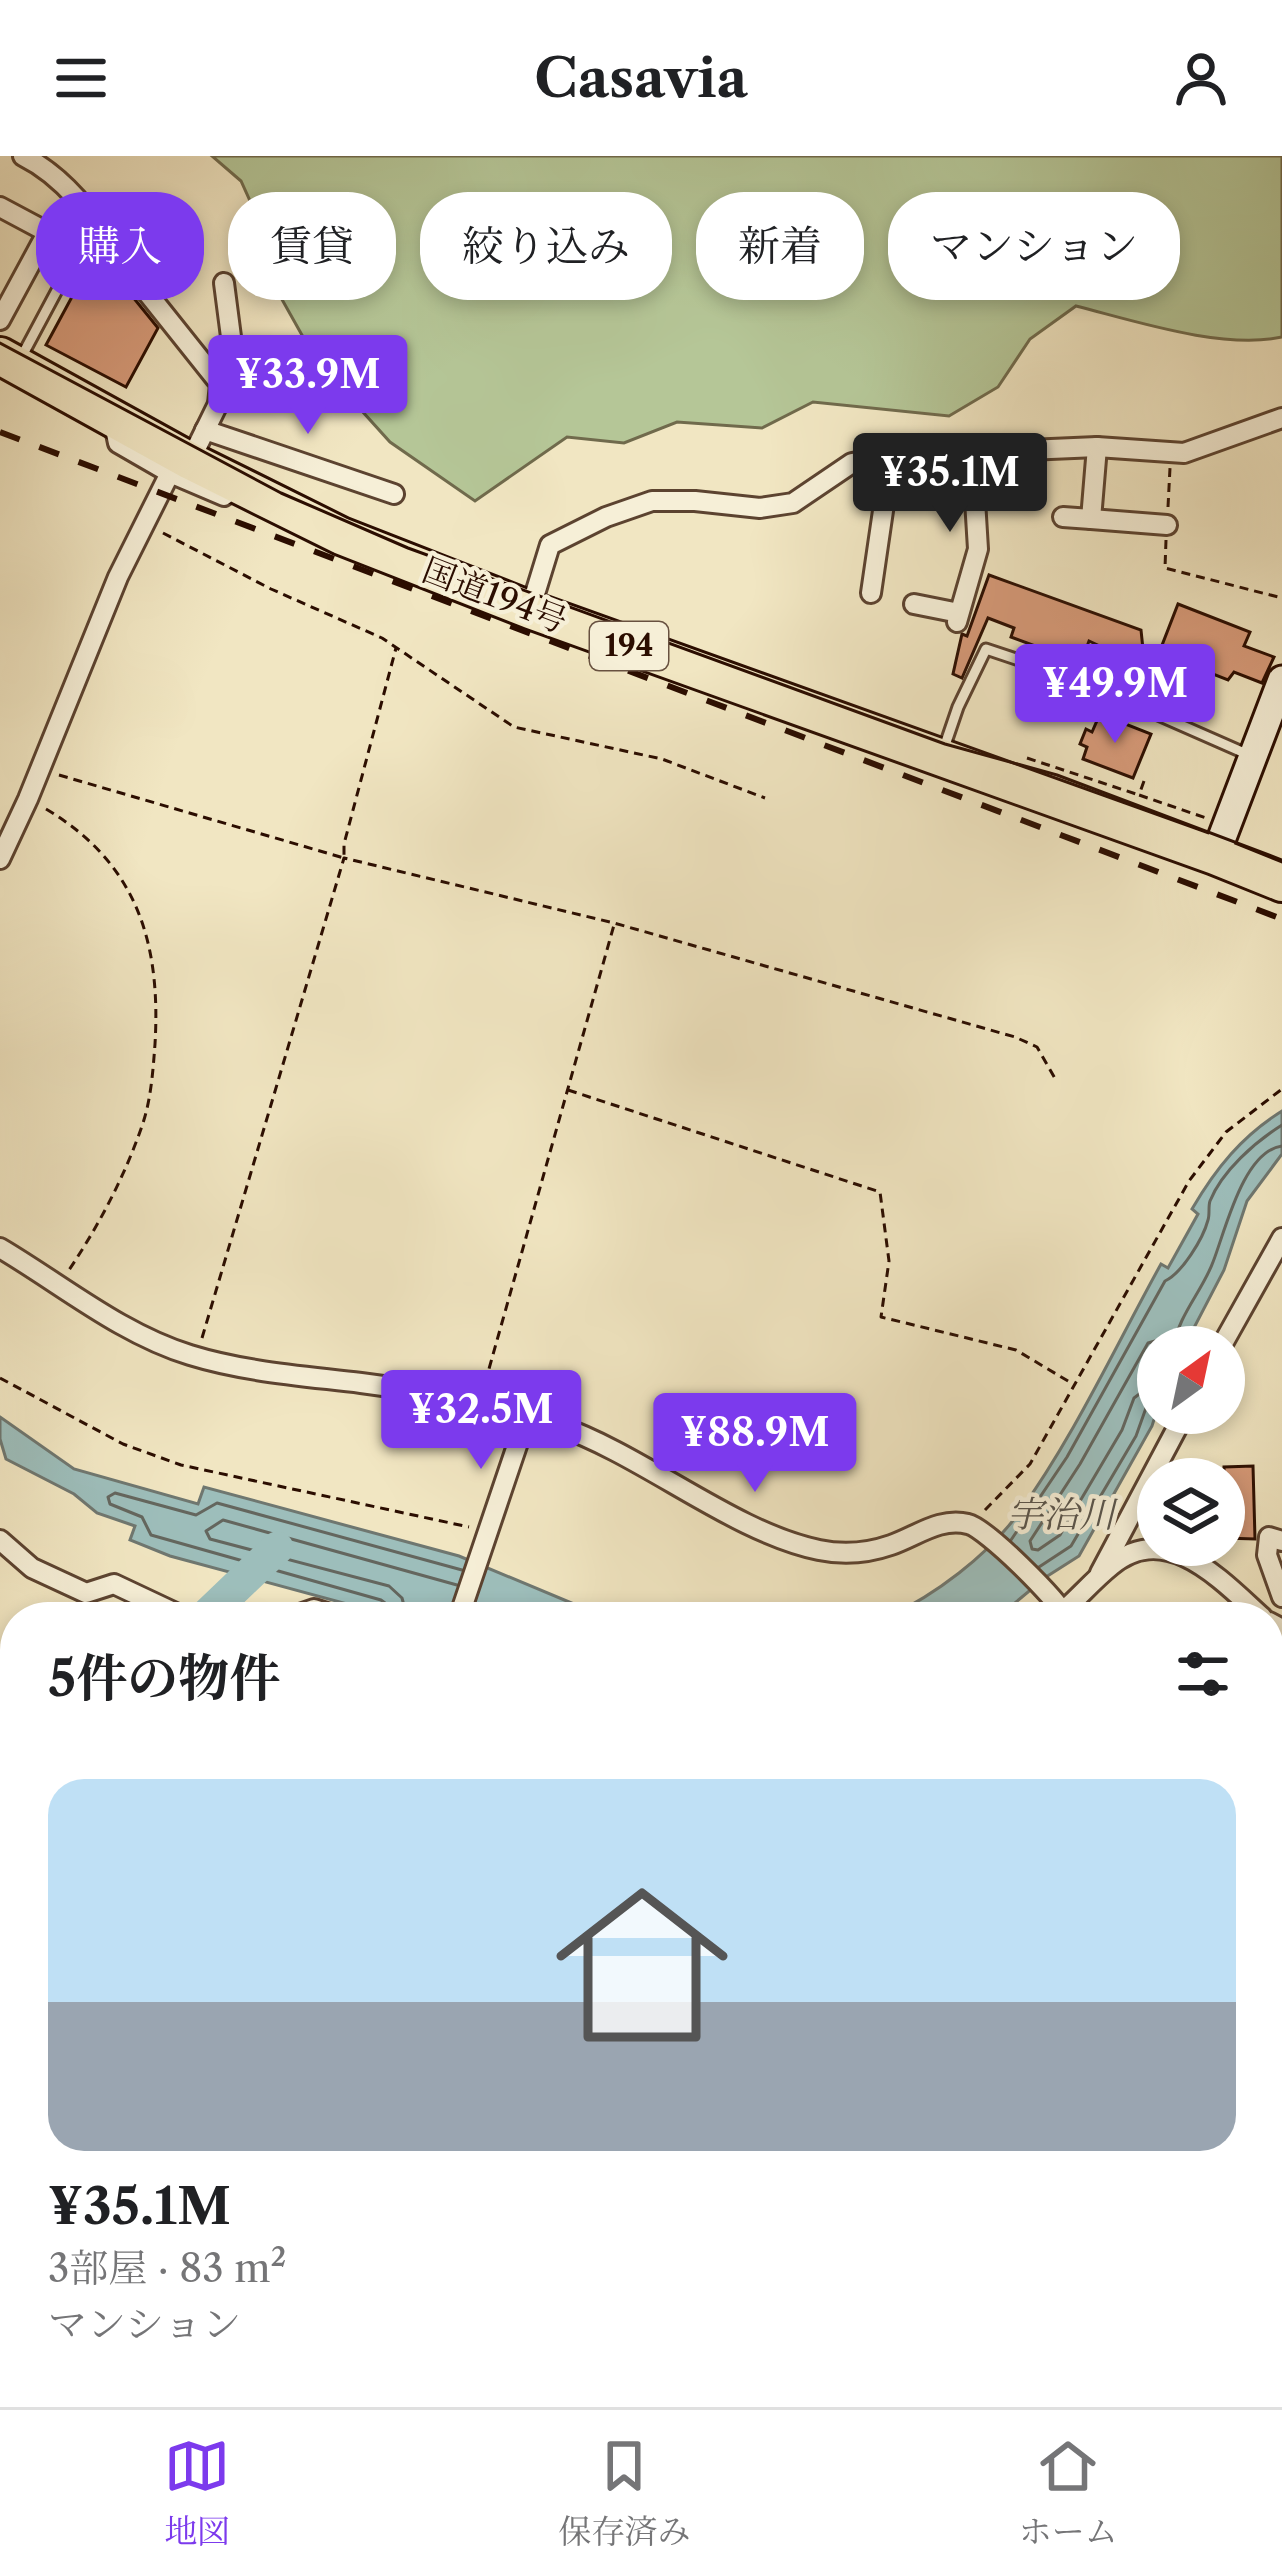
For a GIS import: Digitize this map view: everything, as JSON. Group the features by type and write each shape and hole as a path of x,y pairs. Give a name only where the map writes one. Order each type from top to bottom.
{"highway":[{"name":"国道194号","path":"8,360 259,497 341,536 530,610 1282,883"}],"street":[{"path":"23,156 44,166 73,192"},
{"path":"0,207 36,227"},
{"path":"0,320 36,253"},
{"path":"0,859 144,524 218,404 237,383 224,283"},
{"path":"153,300 220,384 218,404"},
{"path":"530,610 550,545 652,501 760,508 793,503 852,463 891,456 1097,447 1184,453 1282,418"},
{"path":"1091,519 1097,447"},
{"path":"914,604 958,618 978,550 972,451"},
{"path":"188,455 394,494"},
{"path":"871,593 891,456"},
{"path":"1063,517 1167,525"},
{"path":"1215,856 1279,698"},
{"path":"1233,1326 1282,1238"},
{"path":"0,1248 136,1332 196,1357 480,1403 527,1416 593,1441 761,1528 814,1549 866,1551 942,1522 974,1525 1051,1602"},
{"path":"464,1602 527,1416"},
{"path":"1091,1588 1174,1434"},
{"path":"1282,1541 1269,1537 1267,1555 1282,1597"},
{"path":"0,1540 32,1568 86,1593 114,1584 152,1602"},
{"path":"1072,1602 1113,1564 1138,1552 1180,1552 1246,1602"}],"lane":[{"path":"8,360 47,300"},
{"path":"940,759 958,707 986,650 1076,680 1253,757"}],"path":[{"path":"1171,453 1165,568 1282,598"},
{"path":"144,524 396,647 514,728 662,759 766,798"},
{"path":"196,1357 344,858 396,647"},
{"path":"40,769 344,858 614,923 1015,1037 1037,1047 1057,1082"},
{"path":"1144,781 1139,796 1207,818"},
{"path":"28,799 78,828 108,861 134,903 148,932 156,1020 153,1079 144,1122 96,1230 59,1284"},
{"path":"480,1403 614,923"},
{"path":"974,1525 1030,1464 1189,1181 1226,1132 1282,1089"},
{"path":"568,1090 880,1192 890,1261 881,1317 1016,1350 1073,1384"},
{"path":"0,1378 123,1444 181,1466 486,1537"}],"green space":[{"path":"212,156 1282,156 1282,337 1206,337 1076,306 1030,339 998,387 949,416 813,402 762,428 677,422 624,443 567,437 475,501 390,442 316,360 282,300 396,300 396,192 246,192 241,181"}],"water":[{"name":"宇治川","path":"1282,1111 1282,1154 1247,1201 1224,1270 1195,1326 1137,1326 1137,1434 1148,1434 1079,1556 1016,1602 916,1602 959,1573 1018,1514 1076,1423 1161,1264 1168,1268 1198,1214 1192,1209 1201,1194 1242,1142"},
{"path":"0,1417 74,1469 198,1504 204,1487 459,1556 569,1602 340,1602 170,1556 130,1540 135,1526 97,1513 74,1494 6,1459"}],"building":[{"path":"70,300 135,300 158,328 126,387 46,345"},
{"path":"989,575 1141,630 1143,649 1121,656 1089,641 1081,663 1011,637 1014,628 988,618 962,678 953,674 962,634 967,636"},
{"path":"1178,604 1250,632 1244,646 1274,657 1262,683 1234,672 1228,680 1159,653"},
{"path":"1100,714 1151,734 1133,778 1083,759 1087,747 1080,744"},
{"path":"1245,1466 1253,1466 1255,1539 1245,1539"}],"waterway":[{"path":"221,1602 277,1548"}],"tram line":[{"path":"0,343 281,493 408,548 945,744 1057,775 1282,860"}],"railway":[{"path":"0,432 1282,919"}]}
